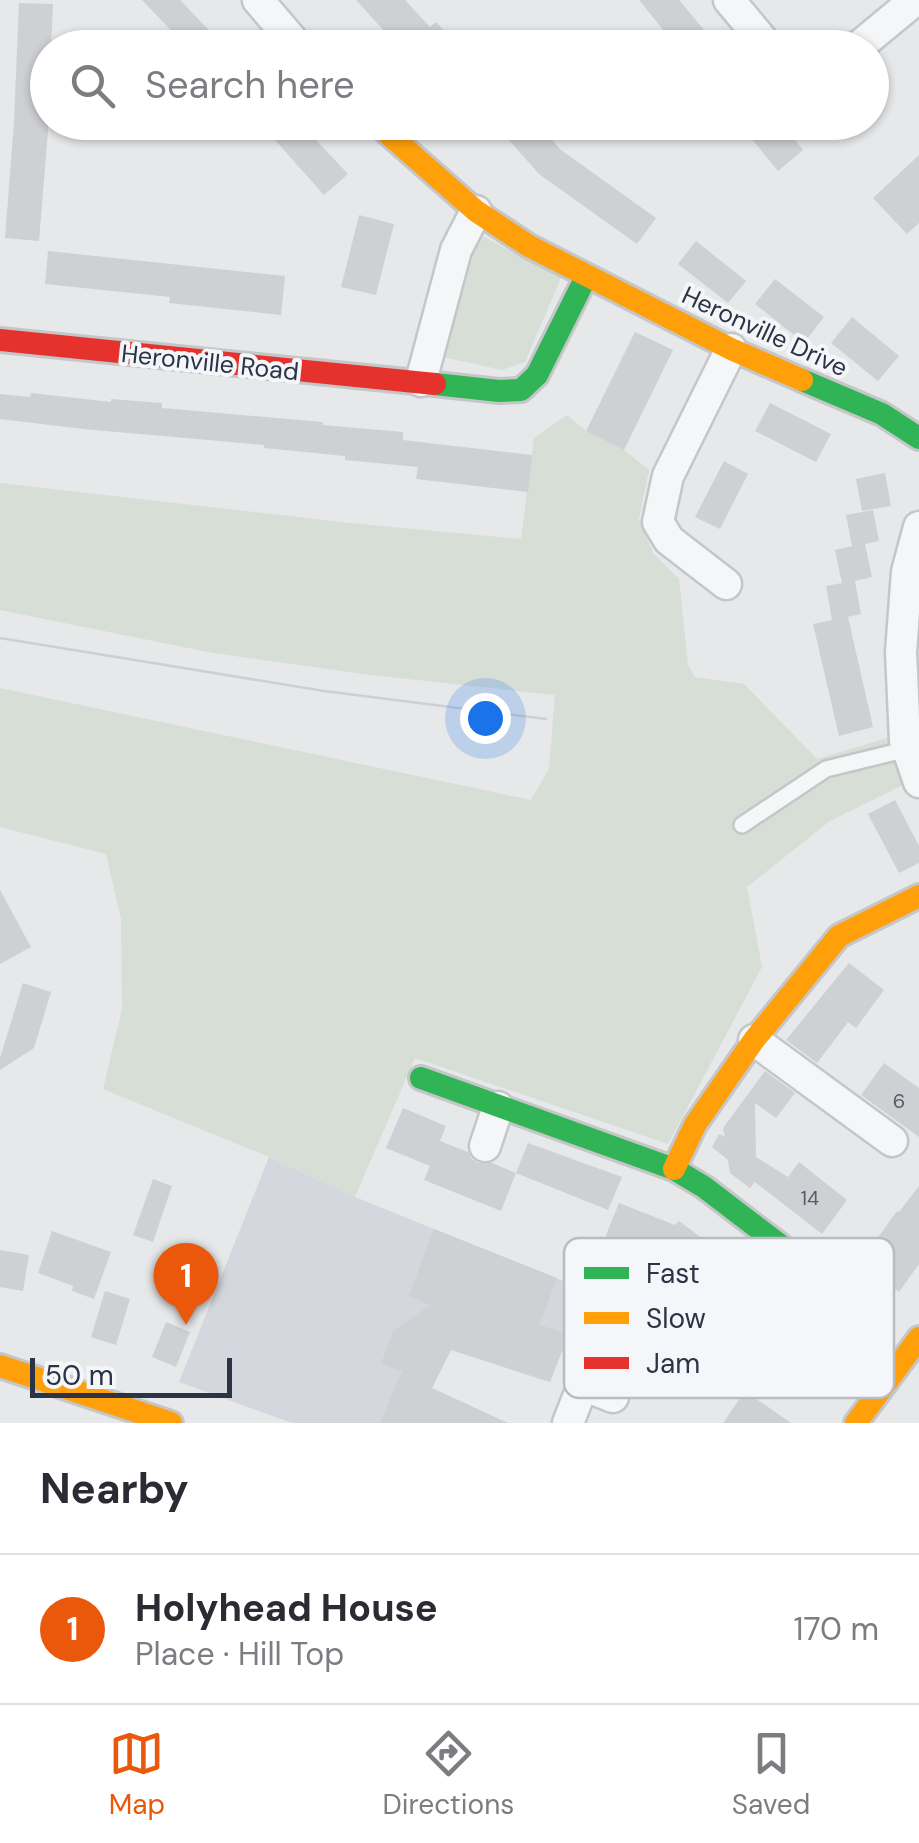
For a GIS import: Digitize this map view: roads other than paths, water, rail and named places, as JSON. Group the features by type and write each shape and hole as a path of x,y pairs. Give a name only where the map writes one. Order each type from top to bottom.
{"street":[{"path":"258,0 284,30"},
{"path":"730,0 754,30"},
{"path":"879,30 915,0"},
{"path":"395,140 476,211 586,277"},
{"path":"421,381 456,250 476,211"},
{"name":"Heronville Drive","path":"586,277 731,349 882,414 919,438"},
{"name":"Heronville Road","path":"0,340 300,372 521,390 538,375 586,277"},
{"path":"726,584 670,540 658,522 668,476 731,349"},
{"path":"919,528 907,572 901,652 908,749 919,782"},
{"path":"674,1169 695,1125 754,1040 839,936 919,896"},
{"path":"754,1040 892,1142"},
{"path":"421,1078 674,1169 770,1238"},
{"path":"485,1146 498,1107"},
{"path":"894,1372 919,1338"},
{"path":"0,1366 171,1423"},
{"path":"568,1423 578,1398"},
{"path":"856,1423 875,1398"}],"lane":[{"path":"742,824 826,769 908,749"}],"tram line":[{"path":"0,638 324,691 546,719"}],"place":[{"name":"Holyhead House","path":"186,1325"}]}
